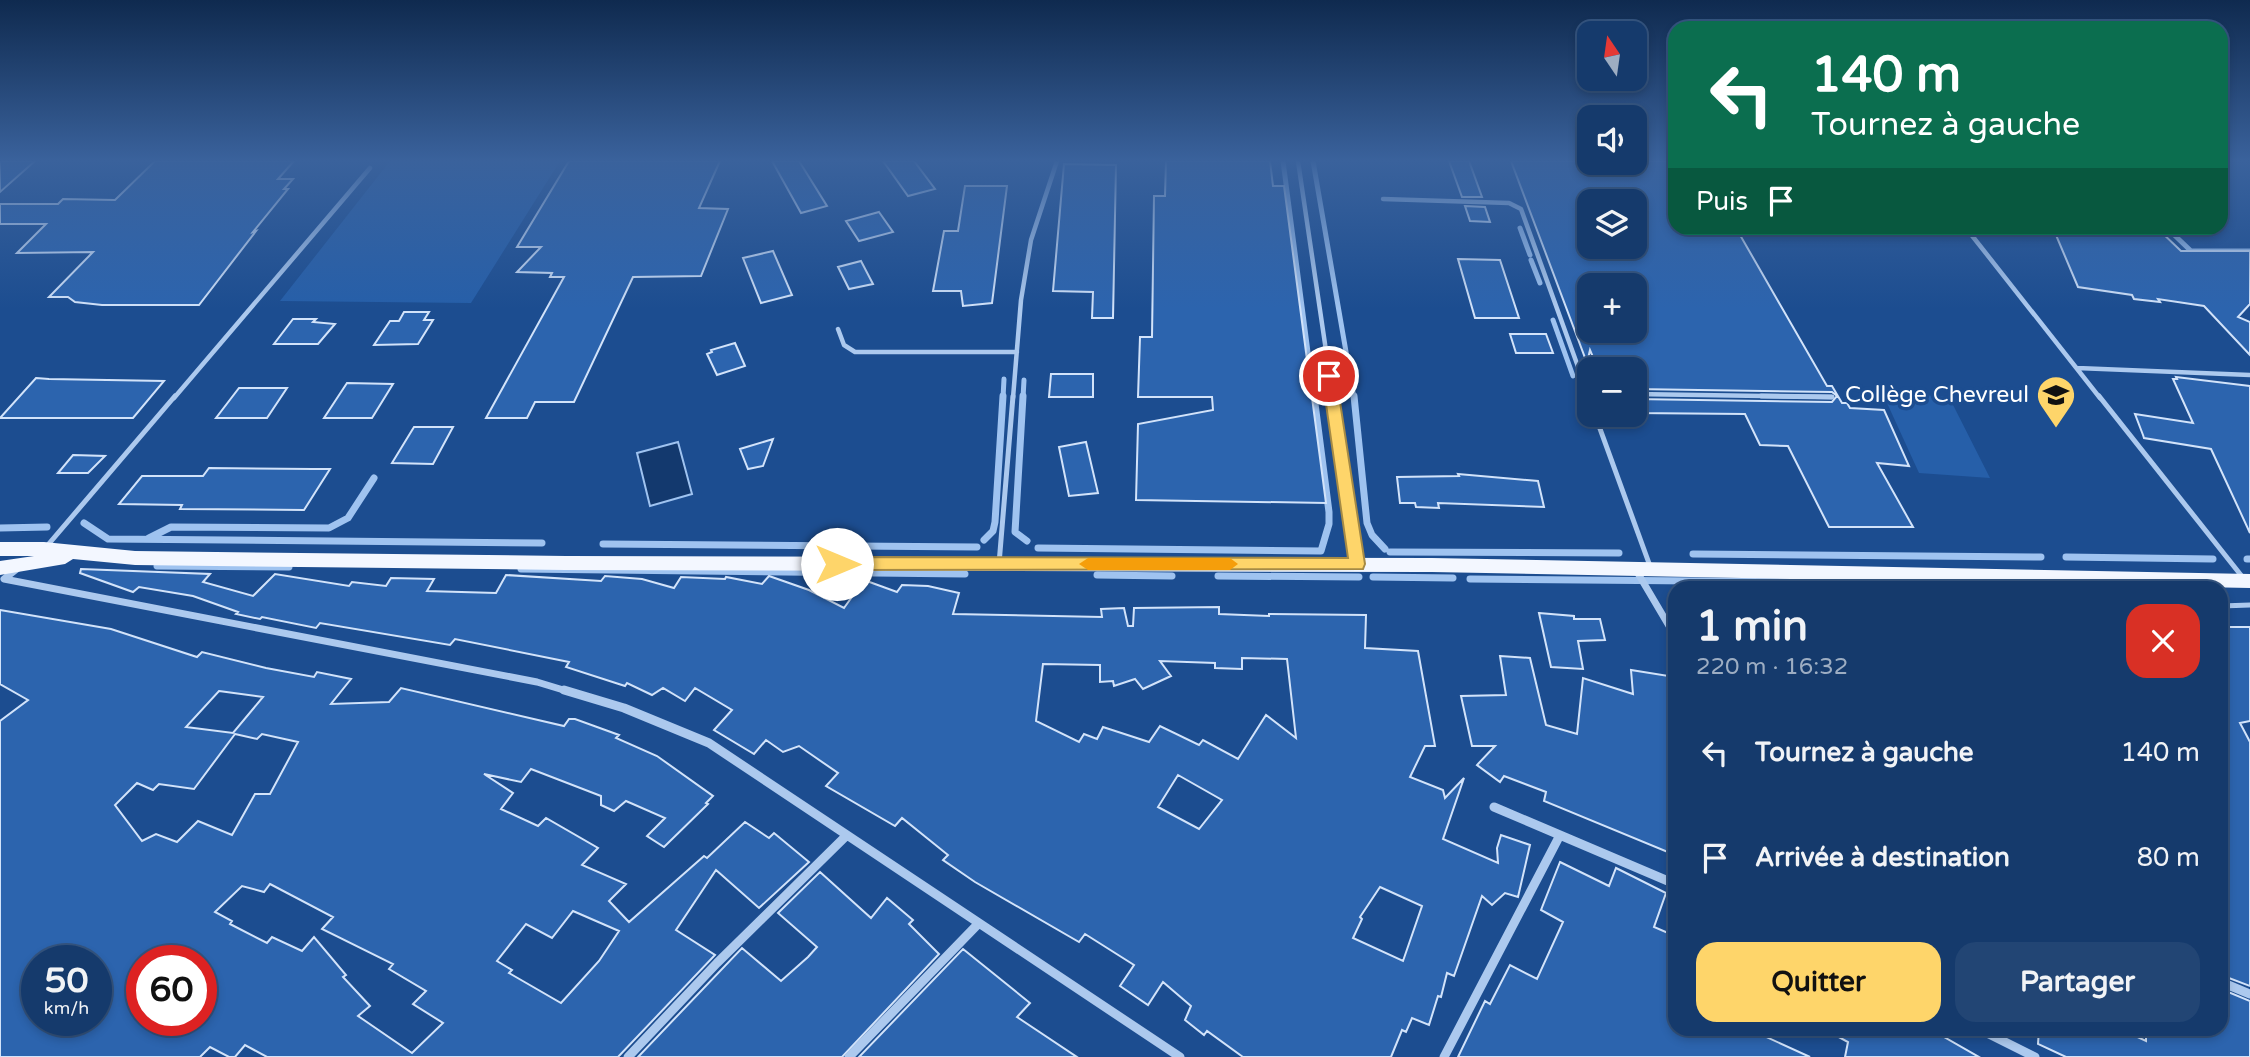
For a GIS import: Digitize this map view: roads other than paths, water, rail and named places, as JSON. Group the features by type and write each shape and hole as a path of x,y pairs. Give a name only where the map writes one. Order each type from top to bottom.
{"main road":[{"path":"0,549 44,549 135,558 566,563 1357,564 1642,572 2248,581"},
{"path":"2,577 20,567 89,553"}],"street":[{"path":"20,567 44,549"},
{"path":"1642,572 1656,603 1668,619"},
{"path":"2,577 537,682 624,708 709,743 1180,1057"},
{"path":"1494,807 1559,837 1668,881"},
{"path":"628,1057 717,963 847,835"},
{"path":"1444,1057 1559,837"},
{"path":"849,1057 979,923"},
{"path":"2228,985 2250,994"},
{"path":"1993,1036 2035,1057"}],"lane":[{"path":"44,549 334,210"},
{"path":"999,564 1021,300 1031,240 1041,210"},
{"path":"1305,210 1357,564"},
{"path":"1521,210 1577,364"},
{"path":"1972,235 2248,581"},
{"path":"838,329 844,345 855,352 1017,352"},
{"path":"2077,368 2250,375"},
{"path":"1647,394 1832,397"},
{"path":"1599,427 1642,572"},
{"path":"2228,606 2250,606"}],"waterway":[{"path":"1289,210 1314,398"},
{"path":"1322,210 1354,398"},
{"path":"1520,228 1530,255"},
{"path":"2174,235 2191,251 2250,251"},
{"path":"1531,260 1540,283"},
{"path":"1553,320 1573,376"},
{"path":"1003,398 1004,379"},
{"path":"1023,398 1024,380"},
{"path":"984,540 993,531 995,522 1003,396"},
{"path":"1023,396 1015,532 1027,541"},
{"path":"1038,548 1321,551 1329,524 1329,512 1314,396"},
{"path":"1354,396 1367,523 1372,535 1385,549"},
{"path":"149,538 171,527 329,528 348,518 374,478"},
{"path":"84,523 108,539 542,543"},
{"path":"0,528 47,527"},
{"path":"603,544 977,547"},
{"path":"1390,552 1619,553"},
{"path":"1693,554 2041,557"},
{"path":"2066,557 2213,559"},
{"path":"157,566 289,567"},
{"path":"521,569 965,574"},
{"path":"1097,575 1172,576"},
{"path":"1218,576 1359,577"},
{"path":"1373,577 1453,578"},
{"path":"1470,579 1690,581"}],"place":[{"name":"Collège Chevreul","path":"2056,429"}]}
